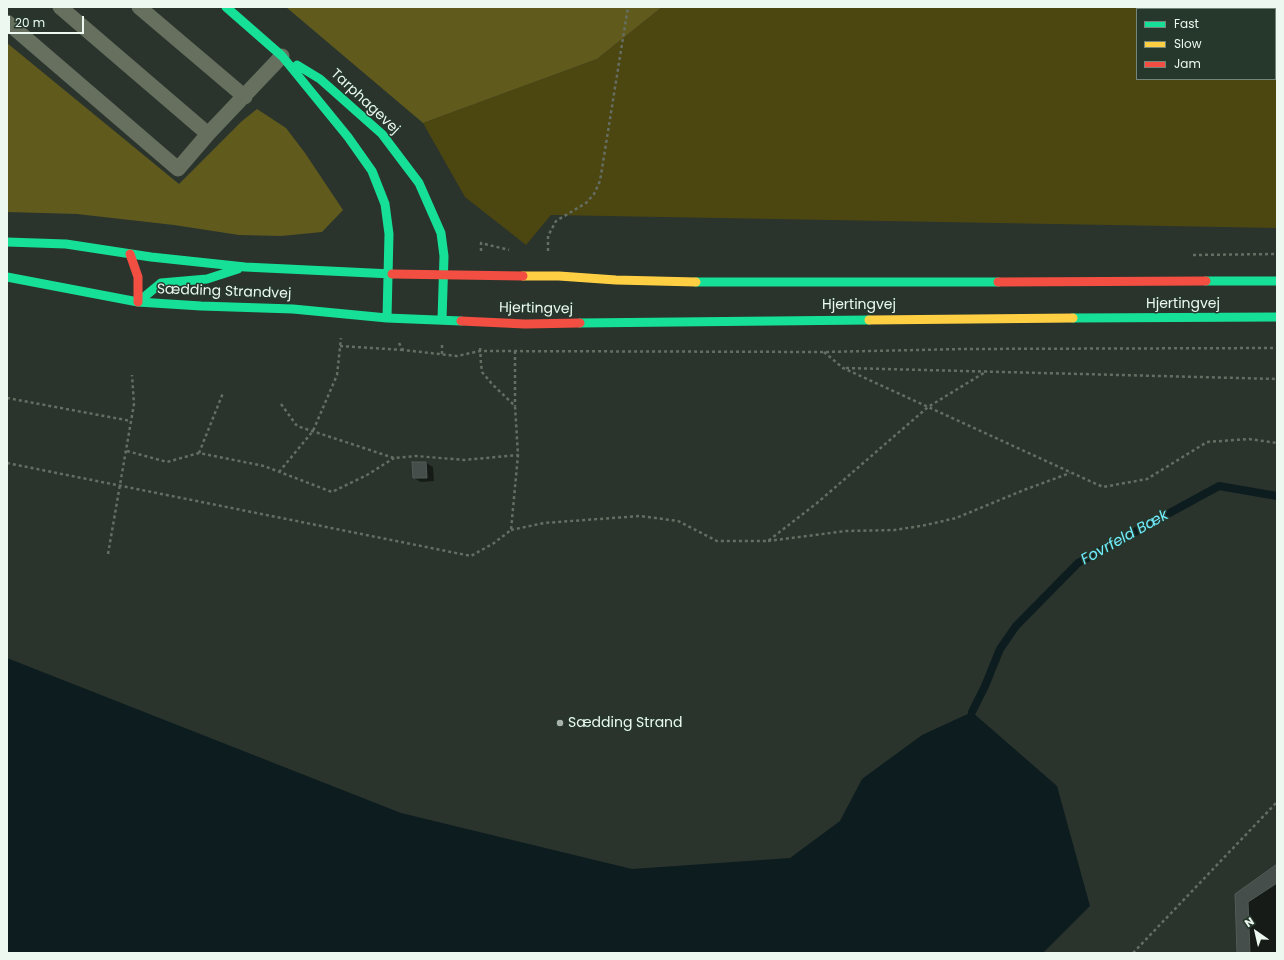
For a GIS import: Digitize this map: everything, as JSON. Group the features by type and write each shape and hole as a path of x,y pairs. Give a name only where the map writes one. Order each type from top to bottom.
{"main road":[{"name":"Tarphagevej","path":"226,7 282,56 348,137 372,171 385,204 389,234 389,274 386,318"},
{"name":"Tarphagevej","path":"282,56 320,79 382,134 419,183 441,233 444,256 442,320"},
{"name":"Sædding Strandvej","path":"7,242 66,244 130,254 245,267 443,275"},
{"path":"130,254 138,277 138,302"},
{"path":"138,302 161,283 207,279 245,267"},
{"name":"Hjertingvej","path":"443,275 559,276 616,280 726,283 1277,281"},
{"name":"Sædding Strandvej","path":"7,277 138,302 293,309 386,318 442,320"},
{"name":"Hjertingvej","path":"442,320 525,324 819,320 1277,317"}],"lane":[{"path":"60,7 208,134"},
{"path":"139,7 245,96"},
{"path":"7,22 178,169 208,134 282,56"}],"path":[{"path":"548,256 548,236 556,220 586,204 594,194 600,181 628,7"},
{"path":"481,243 512,251"},
{"path":"279,472 314,431 337,375 344,313"},
{"path":"340,346 402,350"},
{"path":"442,354 457,356 480,350 824,352 963,349 1277,348"},
{"path":"511,530 518,455 515,351"},
{"path":"824,352 843,368 1103,487 1147,479 1207,442 1249,439 1277,443"},
{"path":"481,364 482,372 492,384 516,406"},
{"path":"843,368 1277,379"},
{"path":"768,542 817,503 928,407 987,371"},
{"path":"108,554 132,421 134,404 132,375"},
{"path":"199,453 223,393"},
{"path":"7,398 132,421"},
{"path":"281,404 297,426 394,458 416,456 464,460 518,455"},
{"path":"127,450 167,462 199,453 264,466 332,492 367,475 394,458"},
{"path":"7,462 471,556 494,543 511,530 544,523 640,516 678,522 717,541 768,542 846,530 895,530 956,518 1071,472"},
{"path":"1133,953 1277,802"}],"shaded area":[{"path":"286,7 662,7 597,59 423,123"},
{"path":"662,7 1277,7 1277,228 551,215 526,245 465,197 423,123 597,59"},
{"path":"7,43 179,184 242,121 257,109 286,128 305,153 343,210 322,232 281,236 239,235 174,225 77,214 7,212"},
{"path":"7,658 401,813 632,869 790,858 840,821 862,779 922,735 972,712 1057,786 1090,906 1043,953 7,953"}],"building":[{"path":"412,462 426,462 427,478 413,478"},
{"path":"1277,864 1277,883 1248,902 1250,953 1237,953 1235,894"}],"waterway":[{"name":"Fovrfeld Bæk","path":"972,712 985,686 1000,649 1016,626 1078,563 1219,486 1277,496"}],"traffic: fast":[{"path":"226,7 282,56 348,137 372,171 385,204 389,234 387,318"},
{"path":"297,65 320,79 382,134 419,183 441,233 444,256 442,320"},
{"path":"7,242 66,244 151,257 245,267 392,274"},
{"path":"138,302 161,283 207,279 238,269"},
{"path":"7,277 138,302 293,309 387,318 461,321"},
{"path":"1206,281 1277,281"},
{"path":"696,282 998,282"},
{"path":"1073,318 1277,317"},
{"path":"580,323 869,320"}],"traffic: slow":[{"path":"523,276 559,276 616,280 696,282"},
{"path":"869,320 1073,318"}],"traffic: jam":[{"path":"130,254 138,277 138,302"},
{"path":"392,274 523,276"},
{"path":"998,282 1206,281"},
{"path":"461,321 525,324 580,323"}],"place":[{"name":"Sædding Strand","path":"560,723"}]}
